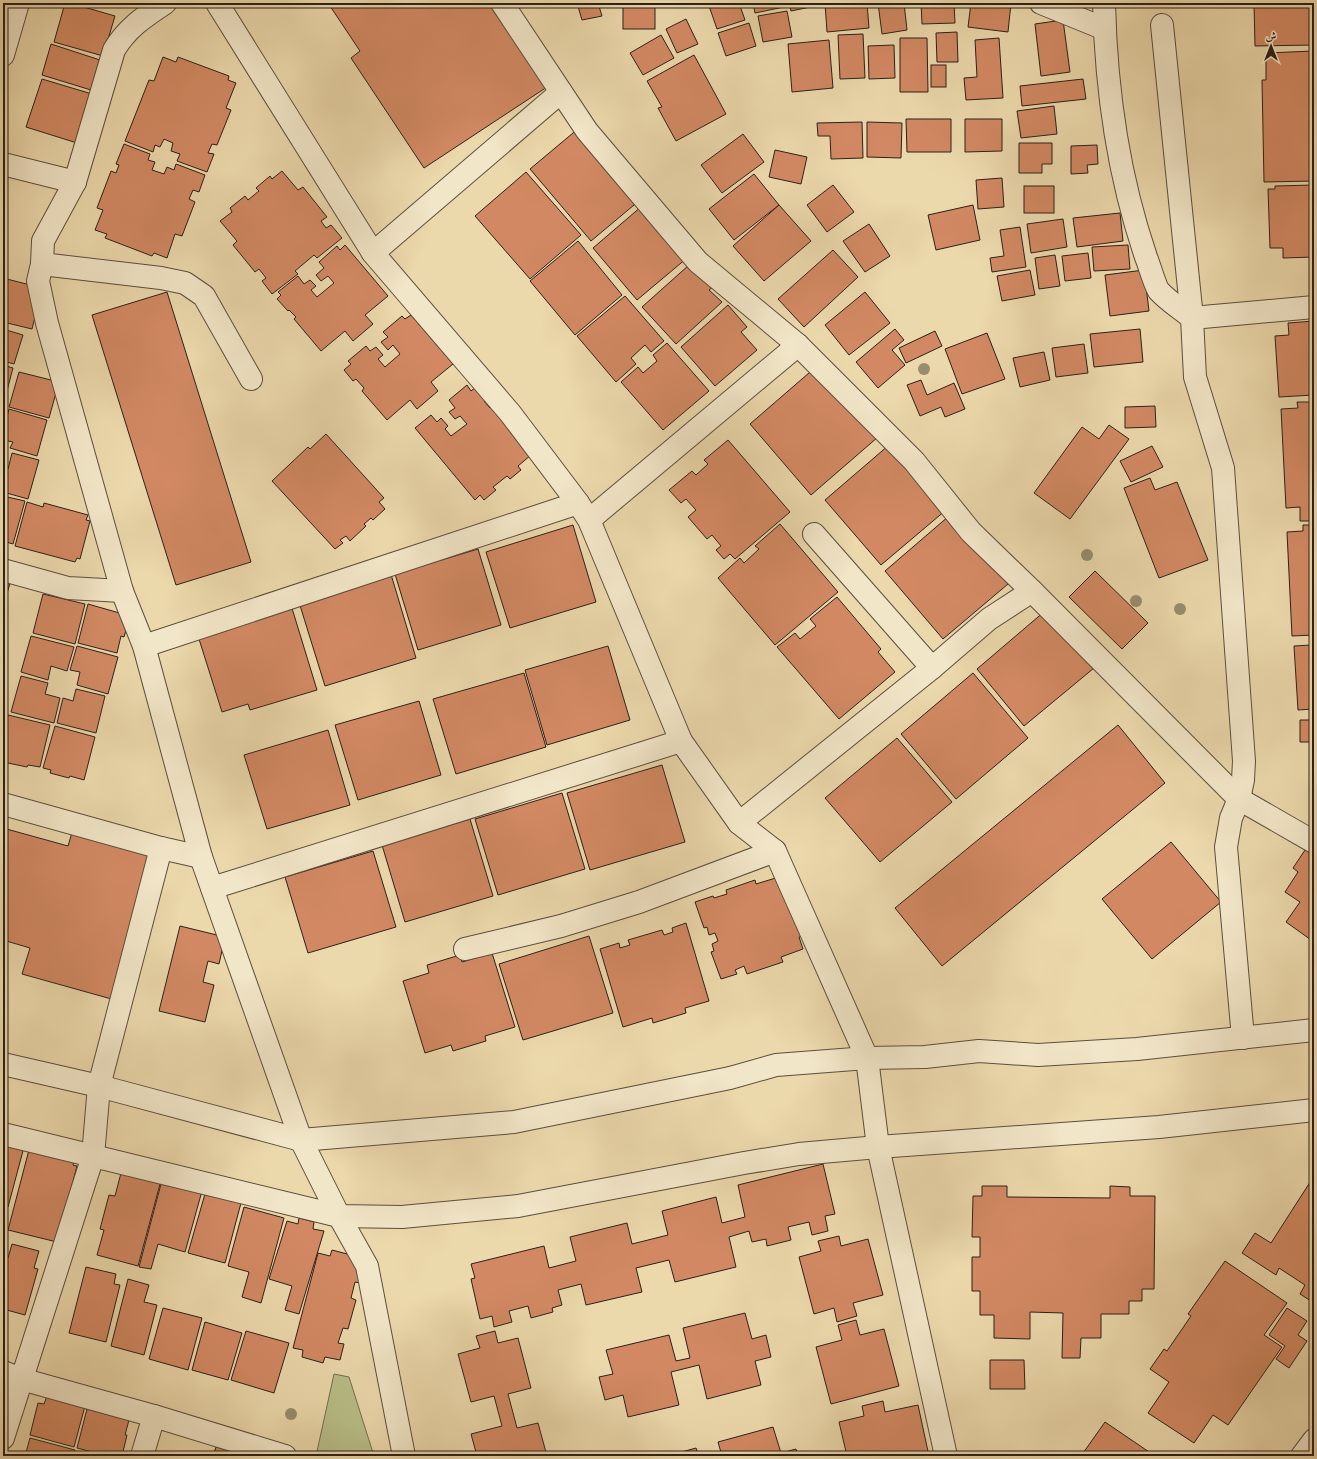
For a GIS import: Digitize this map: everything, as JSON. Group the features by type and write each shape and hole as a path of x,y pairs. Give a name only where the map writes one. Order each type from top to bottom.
{"street":[{"path":"3,55 18,3"},
{"path":"164,3 134,25 121,38 114,50 75,182 43,241 42,264 38,280 47,323 122,591 144,646 201,857 301,1140 339,1216 367,1266 404,1456"},
{"path":"217,3 373,253 510,413 583,512 681,741 739,823 775,851 867,1058 878,1147 946,1456"},
{"path":"502,3 587,131 698,262 798,346 914,461 971,532 1032,591 1239,799 1292,828 1314,842"},
{"path":"1041,3 1105,29"},
{"path":"1104,3 1110,94 1116,140 1127,190 1141,241 1158,290 1192,318 1314,307"},
{"path":"1162,25 1192,318 1195,377 1223,468 1244,761 1243,780 1239,799 1231,818 1226,847 1243,1038"},
{"path":"373,253 561,92"},
{"path":"3,164 75,182"},
{"path":"42,264 161,278 185,283 204,296 251,379"},
{"path":"144,646 583,512 798,346"},
{"path":"814,534 932,668"},
{"path":"3,570 68,588 122,591"},
{"path":"739,823 932,668 989,618 1032,591"},
{"path":"212,888 681,741"},
{"path":"3,804 161,848 201,857"},
{"path":"3,1438 12,1376 93,1156 99,1086 161,848"},
{"path":"465,949 561,926 639,902 775,851"},
{"path":"3,1064 99,1086 301,1140 514,1122 730,1078 776,1065 867,1058 925,1057 979,1051 1038,1055 1138,1049 1314,1030"},
{"path":"3,1134 339,1216 402,1217 518,1206 799,1154 1159,1127 1314,1110"},
{"path":"12,1376 154,1416 285,1456"},
{"path":"142,1456 154,1416"},
{"path":"1302,1456 1314,1440"}],"green space":[{"path":"334,1374 349,1377 374,1456 316,1456"}],"building":[{"path":"65,3 70,3 115,16 103,56 54,42"},
{"path":"328,3 491,3 547,87 424,168 351,58 360,51"},
{"path":"577,3 598,3 602,16 582,20"},
{"path":"623,3 655,3 655,29 623,29"},
{"path":"708,3 739,3 745,20 717,29"},
{"path":"753,3 783,3 784,7 755,13"},
{"path":"789,3 815,3 815,6 791,11"},
{"path":"825,3 867,3 869,28 827,32"},
{"path":"878,3 904,3 907,30 882,34"},
{"path":"921,3 954,3 955,23 922,24"},
{"path":"971,3 1011,3 1008,32 968,27"},
{"path":"1254,3 1314,3 1314,45 1255,46"},
{"path":"787,11 792,37 763,42 758,16"},
{"path":"686,19 698,44 677,53 666,29"},
{"path":"1063,20 1070,72 1041,76 1035,24"},
{"path":"749,23 756,46 726,56 718,33"},
{"path":"957,32 958,62 937,62 936,33"},
{"path":"863,34 865,78 840,79 838,35"},
{"path":"661,35 674,58 643,75 630,53"},
{"path":"900,38 927,38 928,92 900,92"},
{"path":"999,38 1003,98 966,100 964,78 977,77 975,40"},
{"path":"829,40 833,88 792,92 788,44"},
{"path":"51,44 100,60 91,90 42,75"},
{"path":"894,45 895,78 869,79 868,46"},
{"path":"1314,51 1314,181 1264,182 1262,80 1266,80 1266,53"},
{"path":"694,55 726,114 676,141 658,108 662,107 647,81"},
{"path":"163,57 176,62 178,57 229,76 228,80 236,83 226,108 231,110 217,145 212,144 208,153 214,154 207,172 177,161 180,154 171,151 173,143 164,139 160,147 155,145 153,152 125,141 149,80 154,81"},
{"path":"931,65 946,65 946,87 931,87"},
{"path":"42,79 92,94 77,143 26,127"},
{"path":"1083,79 1086,99 1022,106 1020,86"},
{"path":"1054,106 1057,134 1021,138 1017,111"},
{"path":"906,119 951,119 951,152 907,152"},
{"path":"965,119 1002,119 1002,151 965,152"},
{"path":"862,122 863,158 831,159 830,136 818,136 817,123"},
{"path":"867,122 902,123 901,158 867,157"},
{"path":"579,128 640,200 591,241 530,169"},
{"path":"743,134 764,162 722,193 701,165"},
{"path":"1019,143 1052,143 1052,164 1042,164 1042,173 1019,173"},
{"path":"124,144 150,154 148,160 155,162 152,170 164,174 167,167 174,170 176,164 205,175 199,192 193,190 189,199 195,202 182,236 175,234 167,258 154,253 152,256 105,238 107,234 95,230 103,210 97,208 111,171 116,173 119,165 116,164"},
{"path":"1097,145 1098,164 1087,165 1088,173 1071,174 1071,146"},
{"path":"775,150 807,157 801,184 769,177"},
{"path":"282,171 298,190 303,187 327,217 321,221 326,228 331,225 342,238 317,258 314,255 295,271 298,274 272,294 262,281 266,278 259,269 255,272 233,245 237,241 220,221 232,212 230,208 245,196 248,200 259,191 256,188 270,176 272,179"},
{"path":"526,172 581,235 530,279 475,216"},
{"path":"754,174 779,205 734,240 709,209"},
{"path":"1002,178 1004,207 978,209 976,180"},
{"path":"833,185 854,212 827,232 807,205"},
{"path":"1313,185 1314,257 1283,258 1283,248 1270,248 1268,189 1275,189 1275,186"},
{"path":"1024,186 1054,186 1054,213 1024,213"},
{"path":"779,205 811,241 764,281 733,246"},
{"path":"973,205 980,240 936,250 928,215"},
{"path":"642,206 687,258 637,300 593,248"},
{"path":"1120,213 1123,241 1077,247 1073,218"},
{"path":"1063,219 1067,247 1031,253 1027,224"},
{"path":"869,224 890,256 865,272 843,241"},
{"path":"1020,227 1026,267 992,272 990,258 1004,256 1000,230"},
{"path":"578,241 622,295 575,335 530,281"},
{"path":"345,245 388,296 365,315 373,324 353,341 345,331 321,351 294,319 296,317 277,299 281,295 278,292 298,276 304,284 310,280 316,286 311,290 317,297 334,283 328,276 321,281 316,275 324,268 319,262 337,246 340,250"},
{"path":"1128,245 1130,269 1094,271 1092,247"},
{"path":"833,250 858,277 804,327 778,299"},
{"path":"1088,253 1091,278 1065,281 1062,256"},
{"path":"1055,255 1060,286 1039,289 1035,258"},
{"path":"689,265 713,287 709,290 722,302 676,344 642,307"},
{"path":"1030,270 1035,295 1002,301 997,276"},
{"path":"1144,270 1149,311 1110,316 1105,275"},
{"path":"3,278 38,287 38,305 32,329 3,322"},
{"path":"167,292 251,562 176,585 92,315"},
{"path":"865,292 890,323 849,355 825,325"},
{"path":"625,296 664,341 651,352 645,345 631,358 636,364 616,382 577,336"},
{"path":"728,305 747,327 741,332 757,350 715,386 681,347"},
{"path":"411,315 453,364 431,382 438,391 417,409 410,400 387,420 362,391 364,388 356,379 353,381 344,370 351,364 348,361 366,346 370,351 376,347 383,355 378,359 385,367 400,354 393,345 388,350 381,342 388,337 383,332 402,316 405,319"},
{"path":"1314,321 1314,395 1279,397 1275,336 1289,335 1288,323"},
{"path":"3,329 23,335 14,364 3,361"},
{"path":"895,329 904,340 892,350 905,365 878,388 856,362"},
{"path":"1140,329 1143,362 1094,367 1090,334"},
{"path":"935,331 942,346 906,363 899,348"},
{"path":"987,333 1005,379 962,394 945,349"},
{"path":"667,343 709,391 663,430 621,382 638,367 643,373 657,361 653,355"},
{"path":"1084,344 1088,373 1056,377 1052,348"},
{"path":"1044,352 1050,380 1020,387 1013,358"},
{"path":"3,365 13,368 4,402 3,402"},
{"path":"817,366 878,437 811,495 750,424"},
{"path":"19,372 59,382 49,418 9,407"},
{"path":"921,380 927,395 954,383 965,409 945,417 941,407 920,416 907,385"},
{"path":"467,385 471,391 478,385 488,398 484,401 490,408 495,405 531,455 518,466 521,470 510,479 507,476 493,487 496,490 484,500 480,495 475,500 415,428 431,415 437,422 441,418 448,426 445,429 451,436 467,424 460,416 455,419 449,412 455,408 449,400"},
{"path":"1297,402 1314,402 1314,521 1300,521 1300,507 1286,508 1281,409 1298,408"},
{"path":"3,406 6,407 3,418"},
{"path":"1155,406 1156,427 1125,428 1125,407"},
{"path":"9,409 47,420 37,456 10,448 13,442 3,440 3,431"},
{"path":"1109,425 1129,439 1070,519 1034,493 1082,427 1099,439"},
{"path":"326,434 384,498 379,502 385,509 373,520 371,518 364,524 366,526 350,541 346,536 340,540 343,543 335,549 272,481 308,447 310,449"},
{"path":"728,440 790,512 735,559 730,554 724,559 716,550 721,546 712,535 707,539 688,517 696,510 686,499 681,503 669,490 692,471 696,475 708,464 704,460"},
{"path":"889,445 946,510 881,565 825,500"},
{"path":"1152,446 1163,467 1131,482 1120,461"},
{"path":"12,453 39,460 28,499 3,492 3,468 8,469"},
{"path":"1150,478 1155,490 1177,482 1208,560 1159,578 1124,488"},
{"path":"3,496 25,501 13,544 3,541"},
{"path":"27,502 43,507 44,503 88,515 86,520 90,521 80,559 77,558 75,562 15,546"},
{"path":"949,516 1008,584 943,639 885,571"},
{"path":"780,524 838,592 775,645 718,578 740,558 744,563 759,549 755,546"},
{"path":"573,525 596,602 510,628 486,552"},
{"path":"1303,525 1314,525 1314,635 1292,636 1287,532 1303,531"},
{"path":"478,549 501,625 418,650 395,574"},
{"path":"390,571 416,658 325,686 298,599"},
{"path":"1095,571 1148,623 1122,649 1069,597"},
{"path":"3,578 11,580 3,607"},
{"path":"43,594 85,604 75,644 33,633"},
{"path":"837,597 881,649 878,652 895,672 839,719 777,647 795,633 800,639 816,626 810,619"},
{"path":"88,604 130,616 124,637 121,636 117,653 78,643"},
{"path":"291,605 317,690 250,710 248,704 222,712 199,639 229,630 228,624"},
{"path":"1045,611 1094,668 1024,726 977,669"},
{"path":"31,636 74,647 67,671 51,666 48,680 21,672"},
{"path":"1311,641 1314,641 1314,709 1298,710 1294,646 1311,645"},
{"path":"77,646 118,657 108,694 77,685 80,672 70,670"},
{"path":"608,646 630,720 547,745 525,670"},
{"path":"524,673 546,747 456,774 433,699"},
{"path":"973,673 1028,738 956,799 901,734"},
{"path":"21,676 48,683 45,694 60,698 54,723 11,712"},
{"path":"76,689 105,696 96,733 57,723 63,698 73,701"},
{"path":"419,701 441,775 358,800 335,725"},
{"path":"1313,712 1314,759 1310,759 1310,742 1300,742 1300,720 1313,720"},
{"path":"8,715 50,725 40,767 28,765 27,767 3,762 3,738"},
{"path":"1118,725 1165,783 942,966 895,908"},
{"path":"55,726 95,737 84,780 50,773 51,770 43,768"},
{"path":"328,730 350,805 267,829 244,755"},
{"path":"897,738 952,802 880,862 825,798"},
{"path":"662,765 685,842 590,870 567,793"},
{"path":"562,793 585,869 498,895 475,819"},
{"path":"470,819 493,896 405,922 382,845"},
{"path":"3,828 68,846 73,829 157,852 115,1000 22,974 30,948 3,940"},
{"path":"1171,842 1221,902 1152,959 1102,899"},
{"path":"1307,847 1314,851 1314,942 1286,922 1300,902 1285,892 1298,872 1293,868"},
{"path":"373,851 396,927 308,953 285,877"},
{"path":"779,877 794,921 801,920 806,935 799,937 803,949 781,957 783,962 747,974 744,966 735,970 737,974 721,979 711,952 714,951 712,944 718,941 715,933 709,935 707,927 704,928 695,902 713,896 714,898 727,894 726,890 755,880 756,884"},
{"path":"686,923 709,1001 685,1008 686,1013 653,1023 652,1018 623,1027 600,949 619,943 620,948 630,945 628,940 662,930 664,935 673,932 672,928"},
{"path":"180,926 225,937 219,964 208,961 203,982 214,985 205,1022 159,1011"},
{"path":"589,936 613,1013 523,1040 499,964"},
{"path":"492,953 515,1027 485,1036 486,1041 453,1051 451,1045 425,1053 403,981 429,973 427,965 460,955 462,962"},
{"path":"3,1135 24,1147 8,1207 3,1206"},
{"path":"30,1146 76,1153 73,1165 77,1166 57,1242 8,1230"},
{"path":"823,1164 835,1214 825,1216 828,1231 812,1235 809,1222 788,1227 791,1240 767,1246 766,1239 752,1242 749,1231 729,1237 736,1267 675,1282 669,1260 636,1268 642,1292 586,1305 581,1284 558,1290 562,1305 552,1308 553,1312 531,1318 528,1306 509,1311 512,1322 494,1327 492,1316 480,1319 471,1279 475,1278 471,1264 544,1246 549,1268 576,1261 570,1237 627,1223 632,1244 668,1235 662,1211 716,1197 722,1223 745,1217 738,1185"},
{"path":"121,1173 160,1184 138,1266 97,1255 104,1230 100,1229 109,1195 115,1196"},
{"path":"1314,1176 1314,1303 1300,1294 1305,1285 1279,1268 1276,1275 1242,1253 1255,1233 1271,1243"},
{"path":"169,1181 202,1191 185,1252 158,1244 151,1269 139,1267 161,1184 168,1186"},
{"path":"982,1186 1007,1186 1007,1197 1110,1198 1110,1186 1130,1187 1130,1196 1155,1196 1154,1289 1142,1289 1142,1301 1129,1301 1129,1314 1101,1314 1101,1338 1081,1338 1080,1358 1062,1358 1063,1313 1030,1312 1030,1339 994,1338 994,1315 980,1315 980,1291 972,1291 972,1257 980,1257 980,1237 972,1237 973,1196 982,1196"},
{"path":"205,1194 241,1203 225,1263 188,1253"},
{"path":"244,1207 284,1218 261,1303 242,1297 249,1272 228,1266"},
{"path":"299,1218 314,1222 313,1229 324,1231 299,1314 285,1310 292,1286 269,1279 287,1221 298,1224"},
{"path":"839,1236 841,1246 868,1239 883,1295 853,1303 857,1316 837,1322 834,1308 814,1314 799,1257 821,1251 818,1241"},
{"path":"12,1244 39,1251 34,1268 38,1269 25,1315 3,1309 3,1257 8,1258"},
{"path":"332,1250 355,1256 360,1283 355,1282 351,1298 356,1300 348,1329 343,1328 338,1343 344,1344 340,1360 325,1357 323,1363 302,1357 303,1350 293,1348 318,1253 330,1256"},
{"path":"1225,1261 1287,1303 1264,1335 1282,1347 1228,1425 1213,1415 1194,1443 1148,1413 1169,1382 1150,1369 1164,1349 1167,1351 1191,1316 1188,1314"},
{"path":"86,1267 116,1274 114,1284 120,1285 106,1342 69,1333"},
{"path":"128,1279 149,1285 144,1302 157,1305 144,1355 111,1346"},
{"path":"163,1308 202,1318 188,1370 149,1359"},
{"path":"1287,1308 1307,1321 1298,1335 1307,1341 1289,1368 1276,1359 1285,1346 1269,1335"},
{"path":"745,1313 752,1339 766,1335 771,1357 755,1361 761,1385 707,1399 699,1365 671,1372 679,1405 628,1417 623,1395 605,1400 599,1377 613,1374 606,1350 669,1335 676,1361 690,1358 683,1328"},
{"path":"856,1320 860,1335 884,1329 899,1386 831,1404 816,1347 842,1340 838,1325"},
{"path":"205,1322 242,1333 228,1380 192,1370"},
{"path":"246,1331 289,1343 274,1393 231,1380"},
{"path":"495,1331 498,1343 518,1338 531,1388 508,1394 517,1428 538,1423 547,1456 477,1456 471,1434 502,1426 494,1396 471,1402 458,1354 480,1348 476,1336"},
{"path":"990,1360 1024,1360 1025,1389 990,1389"},
{"path":"47,1396 85,1406 74,1447 30,1435 38,1403 44,1404"},
{"path":"883,1401 885,1412 918,1405 929,1456 847,1456 839,1422 864,1416 862,1406"},
{"path":"87,1409 129,1420 122,1456 108,1456 77,1448"},
{"path":"1105,1422 1155,1456 1081,1456"},
{"path":"773,1427 781,1453 796,1449 798,1456 722,1456 718,1442"},
{"path":"30,1438 75,1450 73,1456 25,1456"},
{"path":"231,1446 266,1456 213,1456 216,1447 230,1451"},
{"path":"696,1448 699,1456 667,1456"},
{"path":"76,1451 93,1456 75,1456"}]}
